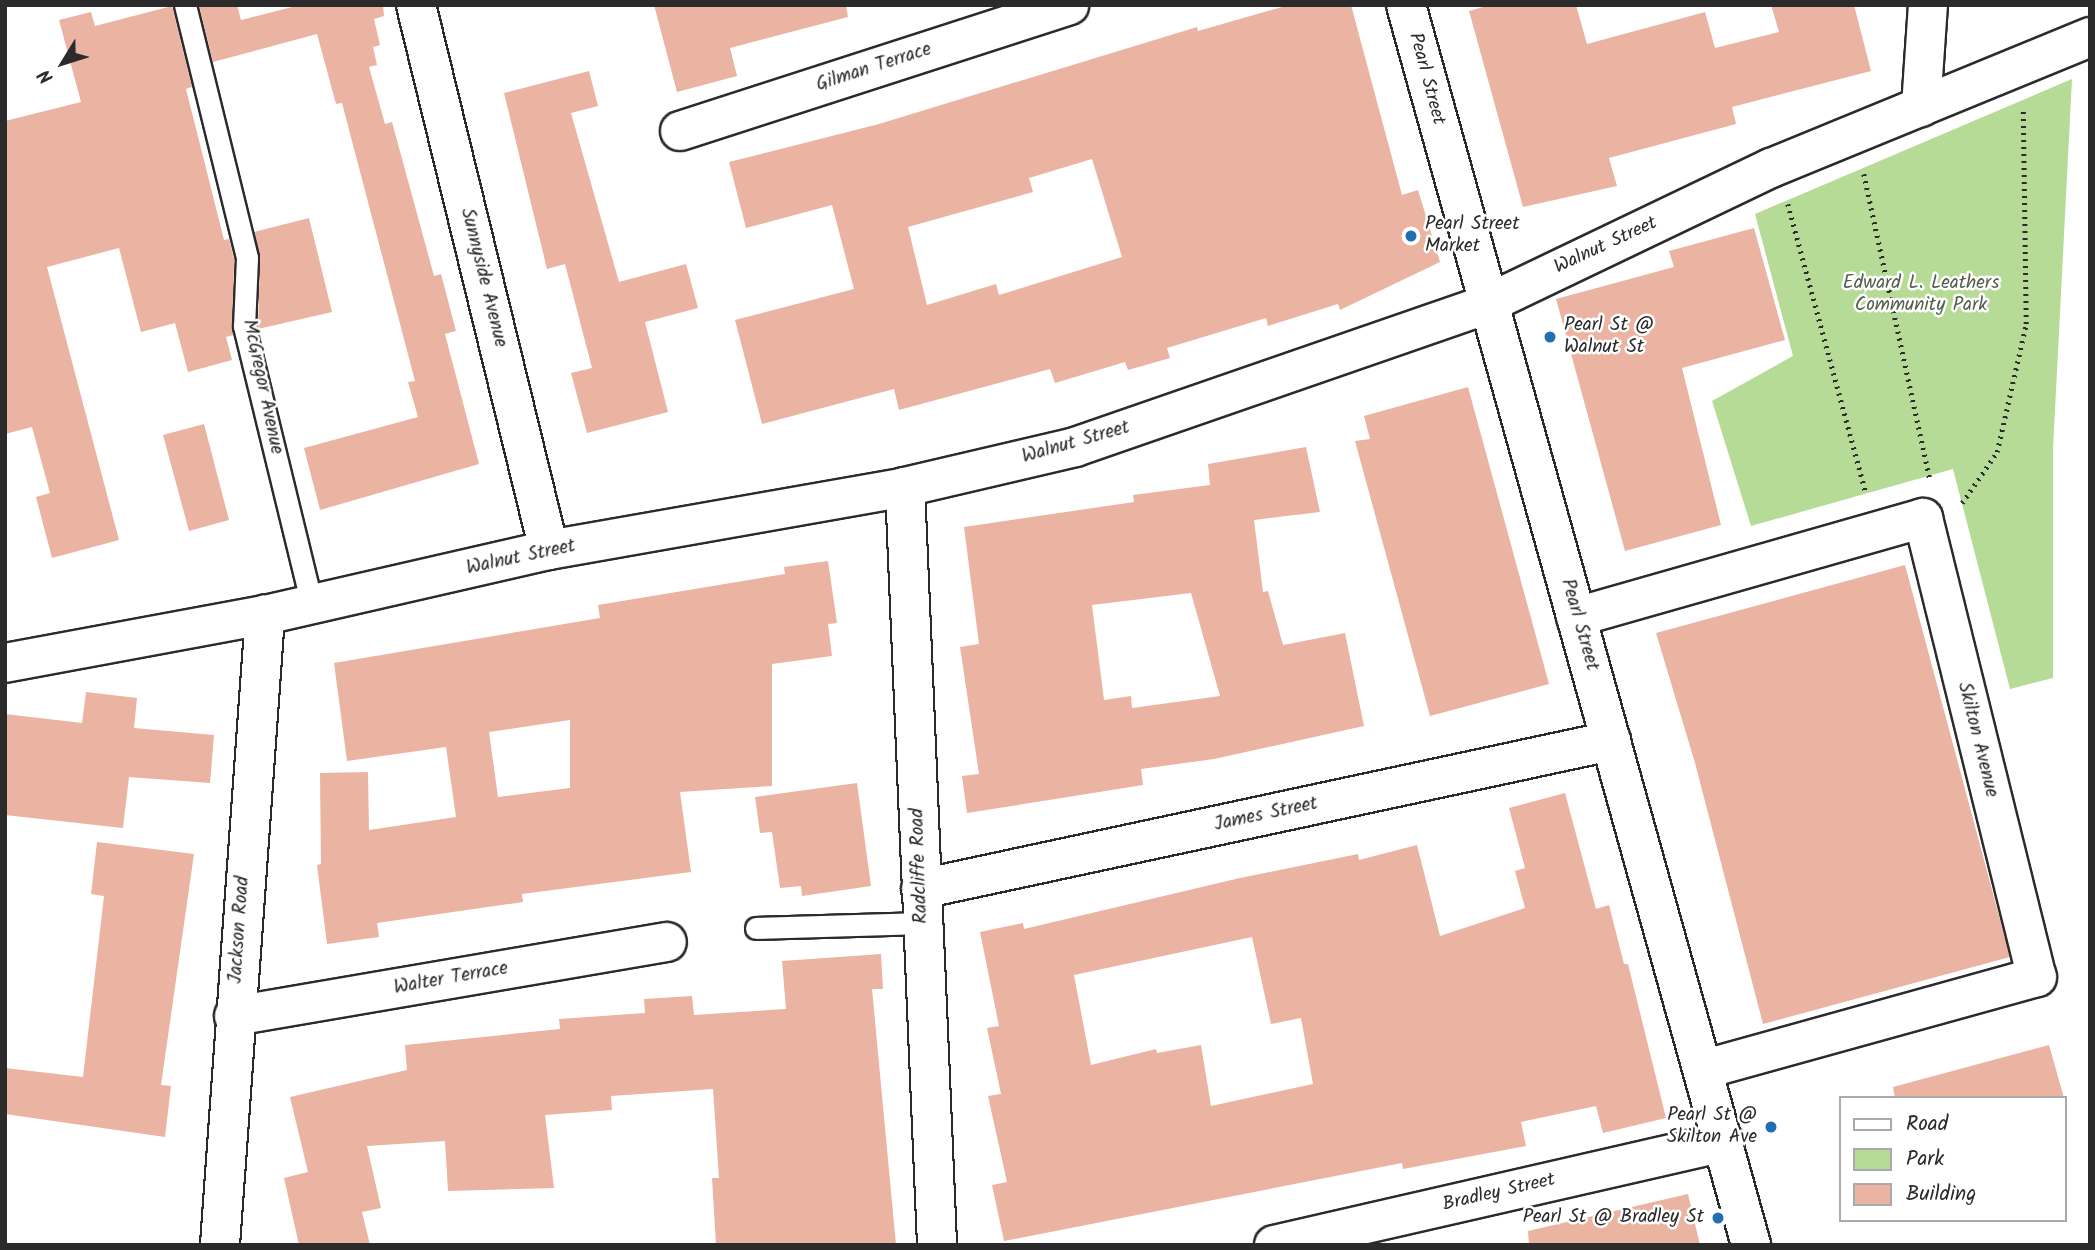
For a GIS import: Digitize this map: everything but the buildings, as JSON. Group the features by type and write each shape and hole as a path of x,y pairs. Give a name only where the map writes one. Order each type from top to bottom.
{"street":[{"name":"Sunnyside Avenue","path":"416,5 549,550"},
{"name":"Gilman Terrace","path":"680,131 1069,5"},
{"name":"Pearl Street","path":"1406,5 1487,304 1705,1069 1751,1245"},
{"path":"1920,107 1928,5"},
{"name":"Walnut Street","path":"5,663 265,615 549,550 905,487 1075,447 1487,304 1771,168 2088,38"},
{"name":"Radcliffe Road","path":"905,487 937,1245"},
{"name":"Skilton Avenue","path":"1577,617 1923,518 2037,977 1705,1069"},
{"name":"Jackson Road","path":"220,1245 234,1016 265,615"},
{"name":"James Street","path":"922,906 1611,741"},
{"name":"Walter Terrace","path":"234,1016 667,942"},
{"name":"Bradley Street","path":"1274,1245 1724,1142"}],"lane":[{"name":"McGregor Avenue","path":"185,5 247,258 244,326 312,604"},
{"path":"755,928 922,906"}],"path":[{"path":"1954,516 1997,452 2026,324 2023,96"},
{"path":"1861,161 1931,485"},
{"path":"1785,194 1876,531"}],"green space":[{"name":"Edward L. Leathers Community Park","path":"2072,79 2053,449 2053,678 2010,689 1953,469 1751,526 1712,401 1793,356 1755,214"}],"place":[{"name":"Pearl Street Market","path":"1411,236"},
{"name":"Pearl St @ Walnut St","path":"1550,337"},
{"name":"Pearl St @ Skilton Ave","path":"1771,1127"},
{"name":"Pearl St @ Bradley St","path":"1718,1218"}]}
